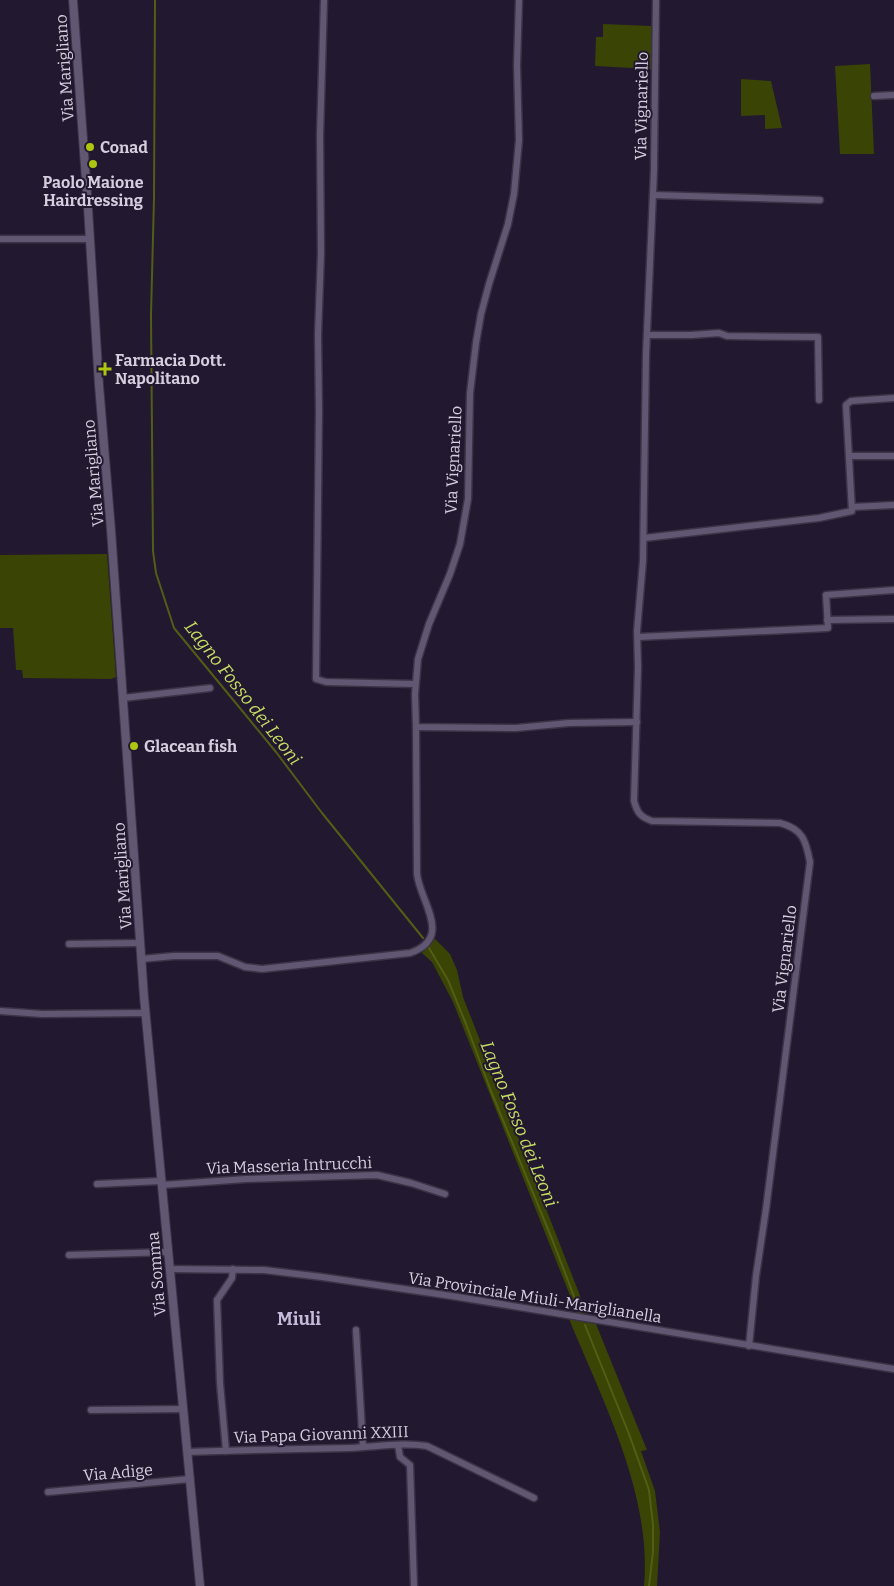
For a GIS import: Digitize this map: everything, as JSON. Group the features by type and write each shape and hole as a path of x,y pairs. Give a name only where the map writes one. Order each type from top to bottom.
{"street":[{"name":"Via Marigliano","path":"73,0 141,959"},
{"path":"324,0 320,136 321,252 318,336 316,679 326,682 415,684"},
{"name":"Via Vignariello","path":"141,959 174,956 218,956 254,968 284,967 410,953 424,945 429,938 433,925 432,918 430,909 420,890 417,874 415,684 420,650 460,544 468,499 470,393 476,343 489,284 508,224 514,194 518,140 517,65 519,0"},
{"name":"Via Vignariello","path":"656,0 653,195 644,459 644,538 638,637 634,801 636,810 642,817 652,821 780,823 790,826 806,842 810,862 748,1346"},
{"path":"874,96 894,95"},
{"path":"653,195 820,200"},
{"path":"0,239 90,238"},
{"path":"647,335 719,333 728,336 818,337 818,400"},
{"path":"644,538 819,518 852,511 847,402 894,398"},
{"path":"850,456 894,456"},
{"path":"853,507 894,505"},
{"path":"638,637 828,628 826,595 894,590"},
{"path":"828,620 894,619"},
{"path":"122,698 210,688"},
{"path":"416,727 516,728 569,723 637,722"},
{"name":"Via Marigliano","path":"69,944 140,943"},
{"name":"Via Somma","path":"141,959 200,1586"},
{"path":"0,1011 42,1014 146,1013"},
{"name":"Via Masseria Intrucchi","path":"97,1184 377,1175 412,1183 445,1194"},
{"path":"69,1255 168,1252"},
{"name":"Via Provinciale Miuli-Mariglianella","path":"170,1269 264,1270 452,1296 894,1369"},
{"path":"226,1451 220,1383 217,1300 232,1278 233,1269"},
{"path":"356,1330 363,1448"},
{"path":"91,1410 183,1409"},
{"name":"Via Papa Giovanni XXIII","path":"187,1452 363,1448 406,1444 427,1446 534,1498"},
{"path":"398,1445 400,1457 410,1465 414,1586"},
{"name":"Via Adige","path":"48,1492 190,1479"}],"green space":[{"path":"603,24 651,26 651,69 595,66 596,37 603,37"},
{"path":"870,64 874,154 840,154 835,66"},
{"path":"741,79 771,81 782,128 765,129 765,115 741,116"},
{"path":"107,554 116,677 111,679 23,678 22,670 16,670 13,628 0,628 0,555"},
{"path":"434,938 450,954 457,970 463,997 588,1316 577,1313 453,1002 432,962 422,953"},
{"path":"569,1319 596,1324 647,1450 641,1451 655,1491 660,1532 657,1586 644,1586 644,1552 640,1517 633,1483 610,1416"}],"waterway":[{"name":"Lagno Fosso dei Leoni","path":"155,0 154,198 151,315 153,551 156,573 174,628 276,752 322,813 423,938"},
{"name":"Lagno Fosso dei Leoni","path":"429,948 448,980 580,1312"},
{"name":"Lagno Fosso dei Leoni","path":"585,1325 629,1434 649,1490 653,1525 653,1552 649,1586"}],"place":[{"name":"Conad","path":"90,147"},
{"name":"Paolo Maione Hairdressing","path":"93,164"},
{"name":"Farmacia Dott. Napolitano","path":"105,369"},
{"name":"Glacean fish","path":"134,746"}],"district":[{"name":"Miuli","path":"299,1319"}]}
